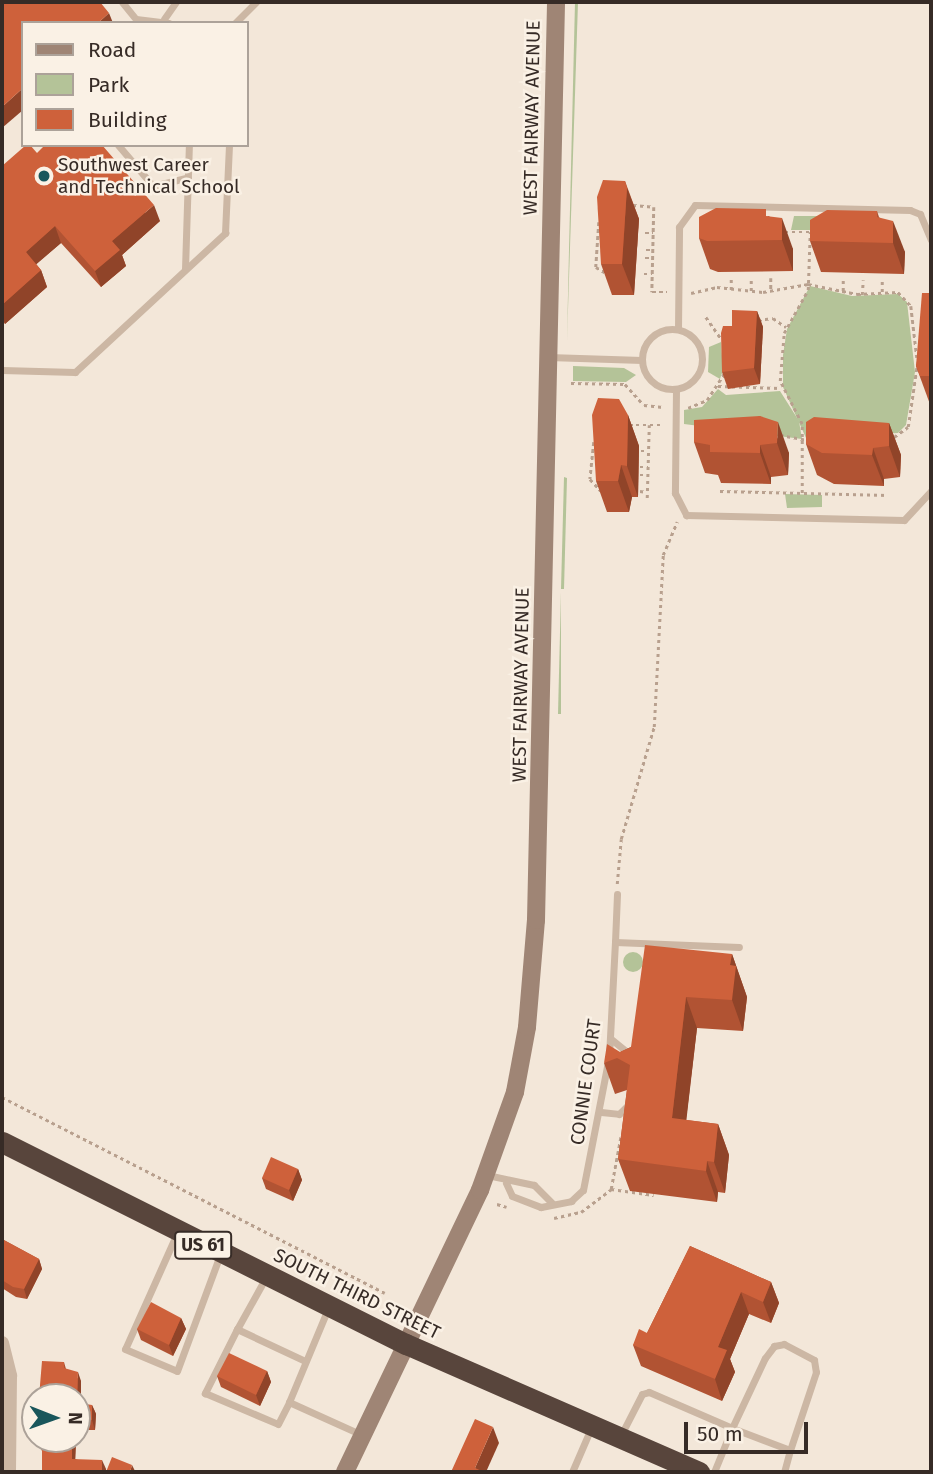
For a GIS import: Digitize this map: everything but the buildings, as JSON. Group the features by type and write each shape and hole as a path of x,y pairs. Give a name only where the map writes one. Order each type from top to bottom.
{"highway":[{"name":"SOUTH THIRD STREET","path":"2,1142 406,1345 699,1472"}],"street":[{"name":"WEST FAIRWAY AVENUE","path":"345,1472 487,1175 515,1092 533,983 556,2"},
{"path":"2,1343 10,1376 9,1472"}],"lane":[{"path":"122,2 136,19 167,21 176,2"},
{"path":"235,21 256,2"},
{"path":"120,147 153,186 188,177"},
{"path":"185,270 190,147"},
{"path":"2,370 75,372 225,233 229,147"},
{"path":"678,329 679,227 695,205 910,210 920,214 931,240"},
{"path":"678,329 695,340 703,358 694,381 676,390 653,383 642,359 654,335 678,329"},
{"path":"548,357 642,359"},
{"path":"676,390 675,489 683,513 904,520 931,491"},
{"name":"CONNIE COURT","path":"506,1183 512,1196 538,1207 571,1201 583,1190 601,1112 611,1038 617,894"},
{"path":"615,942 739,947"},
{"path":"611,1038 631,1050 632,1069"},
{"path":"601,1112 622,1113 629,1095"},
{"name":"CONNIE COURT","path":"487,1175 506,1183 534,1185 552,1203"},
{"path":"178,1232 125,1349 177,1371 221,1254"},
{"path":"266,1276 205,1393 278,1424 329,1306"},
{"path":"237,1329 306,1361"},
{"path":"713,1472 774,1346 794,1348 814,1360 816,1372 783,1472"},
{"path":"620,1439 642,1394 649,1392 790,1450"},
{"path":"289,1402 363,1435"},
{"path":"572,1472 592,1427"}],"path":[{"path":"627,206 653,205 652,292 667,292"},
{"path":"602,214 595,253 596,267 606,273"},
{"path":"782,232 824,232"},
{"path":"802,493 802,424 781,388 786,327 804,304 808,284 810,232"},
{"path":"597,233 607,233"},
{"path":"645,233 653,233"},
{"path":"646,250 653,250"},
{"path":"595,253 607,253"},
{"path":"645,258 653,258"},
{"path":"644,274 652,274"},
{"path":"731,277 731,290"},
{"path":"751,277 751,292"},
{"path":"771,278 771,291"},
{"path":"842,292 843,280"},
{"path":"862,295 863,280"},
{"path":"882,281 882,293"},
{"path":"688,293 771,291 808,284 842,292 862,295 882,293 908,299 917,365 908,427 884,436"},
{"path":"706,317 726,351"},
{"path":"757,325 766,317 786,327"},
{"path":"915,345 926,345"},
{"path":"917,365 926,365"},
{"path":"685,408 700,406 718,386 725,370"},
{"path":"571,383 625,384 644,405 664,407"},
{"path":"915,384 925,385"},
{"path":"718,386 781,388"},
{"path":"623,424 664,425"},
{"path":"647,498 649,425"},
{"path":"774,433 803,441 821,438"},
{"path":"596,435 590,470 591,486 601,491"},
{"path":"592,450 602,451"},
{"path":"641,451 648,451"},
{"path":"640,467 648,467"},
{"path":"590,470 602,470"},
{"path":"640,475 648,475"},
{"path":"726,484 726,491"},
{"path":"742,484 742,492"},
{"path":"751,484 751,492"},
{"path":"766,492 767,485"},
{"path":"837,494 838,486"},
{"path":"853,486 853,494"},
{"path":"862,486 862,494"},
{"path":"878,487 878,495"},
{"path":"640,491 647,492"},
{"path":"720,491 888,495"},
{"path":"617,894 621,838 660,689 665,542 683,513"},
{"path":"2,1097 385,1293"},
{"path":"624,1123 611,1189 654,1195"}],"green space":[{"path":"575,2 578,2 567,340 569,250"},
{"path":"794,216 826,216 828,230 791,230"},
{"path":"810,286 852,296 898,294 907,302 915,372 906,425 898,433 806,438 783,387 783,355 787,329"},
{"path":"721,342 723,370 720,379 708,372 709,347"},
{"path":"573,366 624,368 636,375 626,382 573,381"},
{"path":"718,389 726,395 780,391 799,421 802,439 684,424 684,410 702,407"},
{"path":"564,477 567,478 564,589 561,589"},
{"path":"785,494 822,495 822,507 787,508"},
{"path":"561,592 561,714 558,714"},
{"path":"633,952 640,955 643,962 640,969 633,972 626,969 623,962 626,955"}],"place":[{"name":"Southwest Career and Technical School","path":"44,176"}]}
